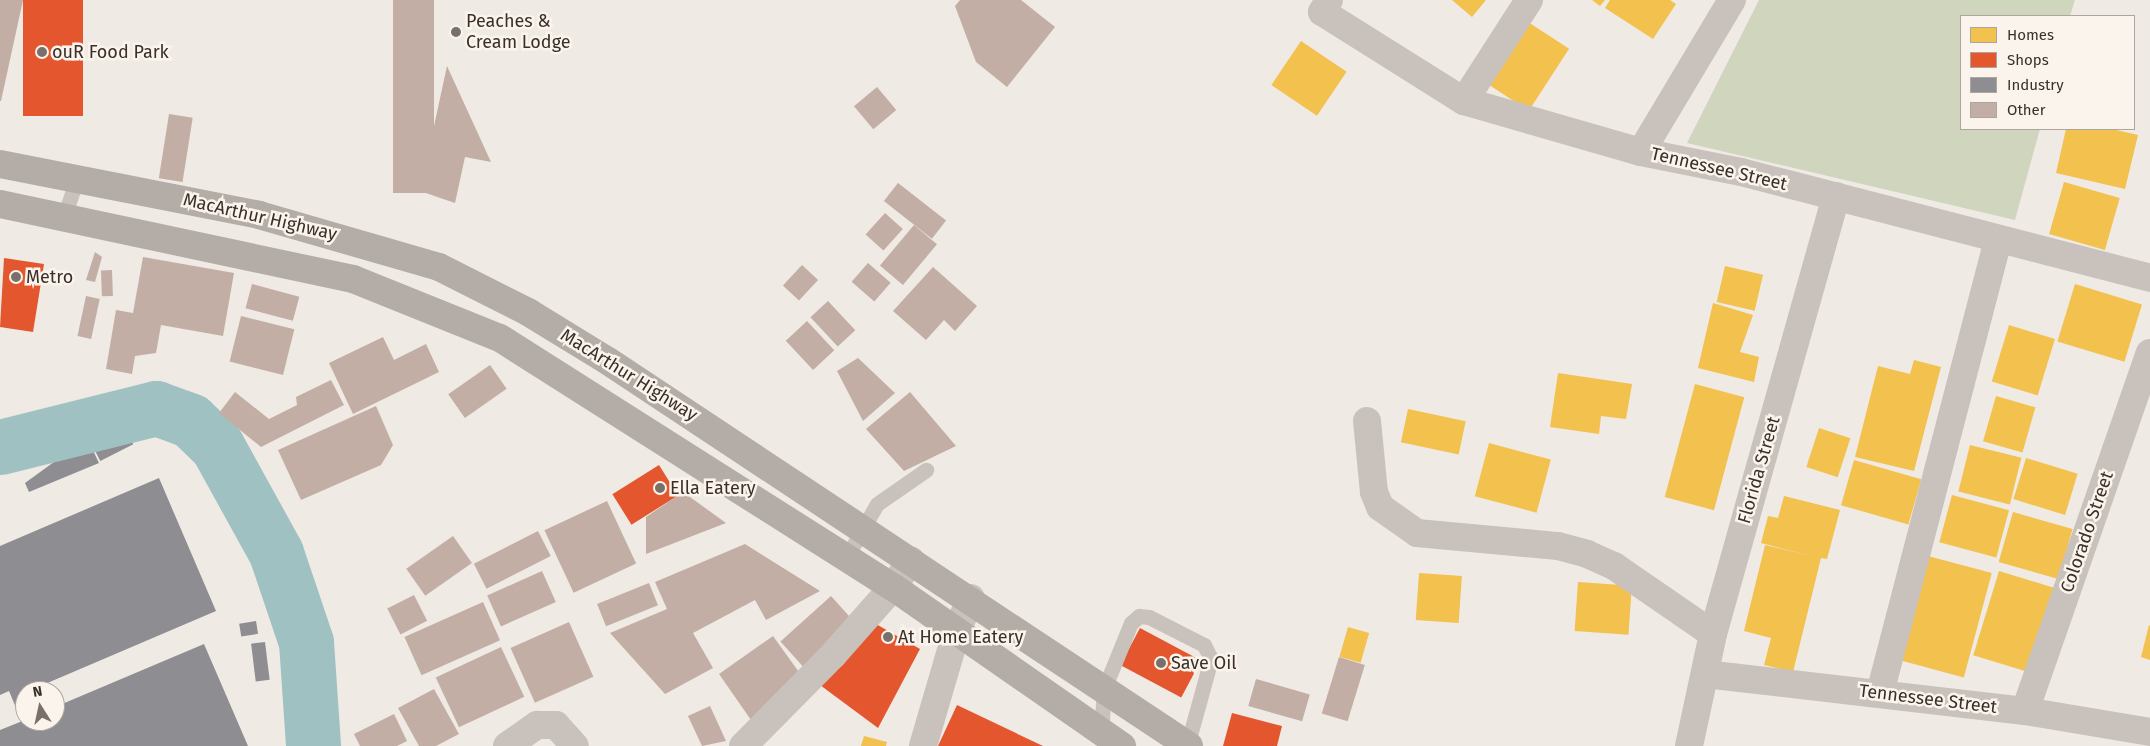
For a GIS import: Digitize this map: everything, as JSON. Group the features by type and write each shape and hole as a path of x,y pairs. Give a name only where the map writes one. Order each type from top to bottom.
{"highway":[{"name":"MacArthur Highway","path":"0,164 259,214 439,268 574,340 971,598 1188,746"},
{"name":"MacArthur Highway","path":"0,204 353,279 500,338 677,446 845,560 893,587 1108,742"}],"street":[{"path":"1464,100 1529,0"},
{"path":"1641,152 1732,0"},
{"name":"Tennessee Street","path":"1319,4 1464,100 1641,152 1836,196 1998,240 2150,278"},
{"name":"Florida Street","path":"1689,746 1713,634 1836,196"},
{"path":"1880,693 1998,240"},
{"name":"Colorado Street","path":"2025,711 2150,353"},
{"path":"1366,421 1377,499 1386,512 1416,532 1558,546 1587,554 1614,566 1713,634"},
{"path":"743,746 893,587 911,560"},
{"path":"923,746 956,633 971,598"},
{"name":"Tennessee Street","path":"1704,674 2025,711 2150,732"},
{"path":"507,746 537,725 556,725 575,746"}],"lane":[{"path":"64,217 78,178"},
{"path":"845,560 862,527 877,504 926,470"},
{"path":"1108,742 1104,689 1131,623 1139,616 1149,616 1204,644 1212,659 1188,746"}],"green space":[{"path":"1759,0 2075,0 2070,15 1960,15 1960,130 2040,130 2015,220 1687,143"}],"building: Homes":[{"path":"1452,0 1486,0 1472,17"},
{"path":"1592,0 1605,0 1600,6"},
{"path":"1610,0 1670,0 1676,4 1653,39 1605,8"},
{"path":"1528,22 1569,49 1529,111 1488,84"},
{"path":"1301,41 1347,72 1317,116 1271,85"},
{"path":"2066,130 2116,130 2138,135 2125,189 2056,173"},
{"path":"2064,182 2120,198 2105,250 2049,234"},
{"path":"1725,266 1763,275 1755,311 1717,302"},
{"path":"2075,284 2142,304 2124,362 2057,341"},
{"path":"1713,303 1753,315 1740,352 1759,357 1754,382 1698,368"},
{"path":"2009,325 2055,339 2038,395 1992,381"},
{"path":"1914,360 1941,367 1914,471 1855,457 1878,366 1910,374"},
{"path":"1558,373 1632,384 1626,419 1601,416 1599,434 1550,427"},
{"path":"1695,384 1744,397 1714,510 1665,497"},
{"path":"1996,396 2035,407 2022,452 1983,441"},
{"path":"1408,409 1466,421 1459,455 1401,442"},
{"path":"1819,428 1850,438 1838,477 1806,467"},
{"path":"1489,443 1551,460 1537,513 1475,496"},
{"path":"1970,445 2021,458 2010,504 1958,492"},
{"path":"2026,458 2078,474 2065,515 2013,499"},
{"path":"1854,460 1921,479 1908,524 1841,505"},
{"path":"1952,495 2009,510 1996,558 1939,542"},
{"path":"1784,496 1840,510 1827,559 1821,558 1793,672 1764,665 1771,638 1744,631 1765,545 1815,557 1761,543 1768,516 1778,518"},
{"path":"2013,512 2073,529 2058,579 1999,562"},
{"path":"1928,556 1992,573 1964,677 1900,660"},
{"path":"1999,571 2055,588 2030,672 1973,655"},
{"path":"1419,573 1462,576 1459,623 1416,620"},
{"path":"1578,582 1632,586 1628,635 1575,631"},
{"path":"2150,626 2150,660 2141,657"},
{"path":"1348,627 1369,633 1361,663 1339,657"},
{"path":"864,736 887,742 886,746 861,746"}],"building: Shops":[{"name":"ouR Food Park","path":"23,0 83,0 83,116 23,116"},
{"path":"4,258 44,264 33,332 0,327"},
{"path":"659,465 678,496 631,525 612,494"},
{"path":"876,624 920,649 878,728 820,685"},
{"name":"Save Oil","path":"1140,628 1201,660 1181,697 1120,665"},
{"path":"957,705 1043,746 938,746"},
{"path":"1232,713 1282,726 1277,746 1223,746"}],"building: Industry":[{"path":"126,430 133,444 100,461 93,447"},
{"path":"87,438 99,463 29,492 25,483"},
{"path":"159,478 216,611 52,681 15,681 15,705 9,691 0,695 0,546"},
{"path":"256,621 258,634 241,636 239,624"},
{"path":"265,642 270,680 256,681 251,644"},
{"path":"204,644 248,746 0,746 0,730 15,724 15,731 65,731 65,703"}],"building: Other":[{"path":"0,0 23,0 1,101 0,101"},
{"path":"393,0 434,0 434,193 393,193"},
{"path":"960,0 1021,0 1055,27 1007,87 976,62 955,6"},
{"path":"447,66 491,162 465,157 455,203 420,191"},
{"path":"877,87 896,110 873,129 854,106"},
{"path":"169,114 193,118 183,182 159,178"},
{"path":"898,183 946,221 932,239 884,201"},
{"path":"885,213 903,229 883,251 866,235"},
{"path":"914,225 937,244 903,285 880,266"},
{"path":"95,252 102,257 95,282 86,280"},
{"path":"143,257 234,273 223,336 161,325 156,353 135,356 132,374 106,369 116,310 133,313"},
{"path":"868,263 891,283 874,302 852,282"},
{"path":"802,265 818,280 799,300 783,285"},
{"path":"933,267 977,306 955,331 944,320 926,340 893,311"},
{"path":"101,270 112,270 113,296 102,296"},
{"path":"252,284 299,297 293,321 246,308"},
{"path":"86,296 100,299 91,339 77,336"},
{"path":"828,301 855,330 838,347 810,317"},
{"path":"241,316 294,329 283,375 230,362"},
{"path":"807,321 834,350 813,370 786,341"},
{"path":"383,337 394,360 426,344 439,372 353,414 329,363"},
{"path":"858,358 895,393 863,421 837,371"},
{"path":"490,365 507,389 465,418 448,394"},
{"path":"331,380 344,405 261,447 219,413 235,392 269,419 297,405 296,397"},
{"path":"910,392 956,446 904,471 866,429"},
{"path":"376,406 393,445 381,465 301,500 278,450"},
{"path":"683,492 726,523 646,554 646,517"},
{"path":"607,501 636,564 574,593 544,530"},
{"path":"538,531 551,556 487,589 474,564"},
{"path":"453,536 472,563 425,596 406,569"},
{"path":"745,544 820,591 766,620 755,600 693,633 713,668 665,694 610,633 667,609 655,582"},
{"path":"542,571 556,602 501,626 487,595"},
{"path":"649,583 658,605 606,626 597,604"},
{"path":"414,595 427,621 400,634 387,609"},
{"path":"831,596 856,624 806,670 780,642"},
{"path":"483,602 500,640 422,675 404,637"},
{"path":"569,622 593,677 535,703 511,648"},
{"path":"773,636 801,675 751,720 719,674"},
{"path":"501,647 524,697 459,727 436,677"},
{"path":"1339,657 1365,665 1348,721 1322,713"},
{"path":"1256,679 1310,694 1302,721 1248,706"},
{"path":"434,689 459,734 436,746 419,746 398,708"},
{"path":"710,706 726,741 702,746 688,716"},
{"path":"394,714 407,741 397,746 360,746 354,734"}],"waterway":[{"path":"0,447 156,408 191,421 217,446 276,553 306,642 313,746"}],"place":[{"name":"Peaches & Cream Lodge","path":"456,32"},
{"name":"ouR Food Park","path":"42,52"},
{"name":"Metro","path":"16,277"},
{"name":"Ella Eatery","path":"660,488"},
{"name":"At Home Eatery","path":"888,637"},
{"name":"Save Oil","path":"1161,663"}]}
